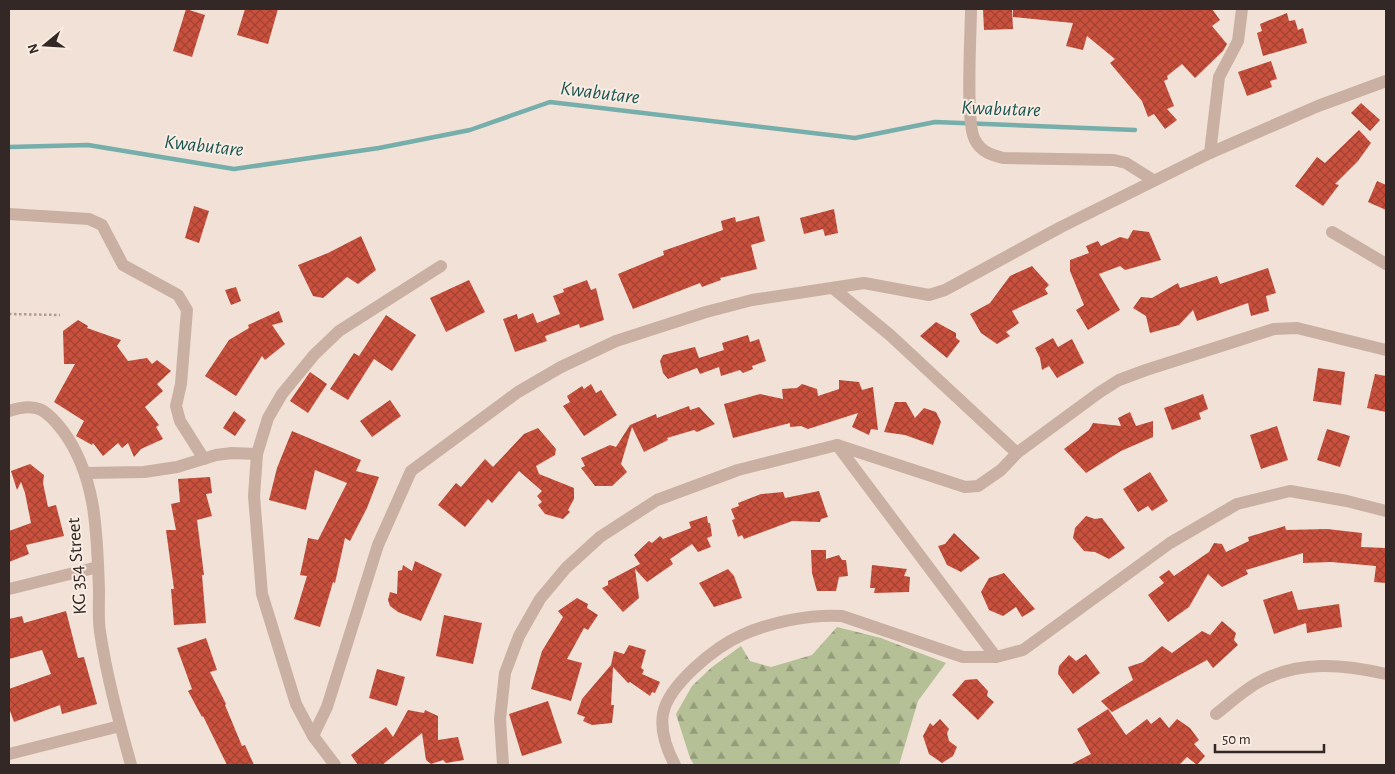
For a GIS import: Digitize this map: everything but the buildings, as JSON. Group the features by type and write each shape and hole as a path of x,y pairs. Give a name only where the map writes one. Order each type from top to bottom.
{"street":[{"path":"971,9 970,120 974,139 980,148 987,153 1003,158 1114,160 1126,163 1153,180"},
{"path":"1210,153 1219,77 1238,41 1242,9"},
{"path":"313,736 327,707 378,545 411,471 518,392 560,367 616,341 706,312 752,300 864,284 929,295 945,290 1153,180 1291,118 1386,81"},
{"path":"9,214 89,219 102,225 122,265 178,295 187,310 181,384 176,406 180,421 204,459"},
{"path":"1332,232 1386,264"},
{"path":"335,765 313,736 296,704 262,594 254,496 257,454 268,418 277,402 314,354 339,330 441,266"},
{"path":"834,289 890,335 1016,453"},
{"path":"503,765 500,719 505,674 519,636 540,599 566,568 600,537 657,500 738,470 837,446 965,487 978,486 1001,470 1016,453 1119,380 1274,329 1298,328 1386,350"},
{"name":"KG 354 Street","path":"9,411 23,406 36,408 50,414 70,441 86,472 96,532 100,630 120,726 131,765"},
{"path":"837,446 996,657"},
{"path":"86,472 144,472 177,467 232,453 257,454"},
{"path":"675,765 668,751 662,728 666,702 684,678 711,655 741,635 800,618 827,615 842,616 963,656 996,657 1023,650 1170,542 1237,504 1290,491 1347,501 1386,511"},
{"path":"9,589 98,567"},
{"path":"1216,714 1258,682 1285,670 1326,664 1386,674"},
{"path":"9,754 120,726"}],"path":[{"path":"9,314 60,315"}],"green space":[{"path":"837,627 881,638 946,663 918,701 899,765 694,765 676,714 692,686 712,667 741,646 750,661 771,667 812,655"}],"waterway":[{"name":"Kwabutare","path":"9,147 88,145 234,169 379,148 470,130 550,102 855,138 935,122 1135,130"}]}
